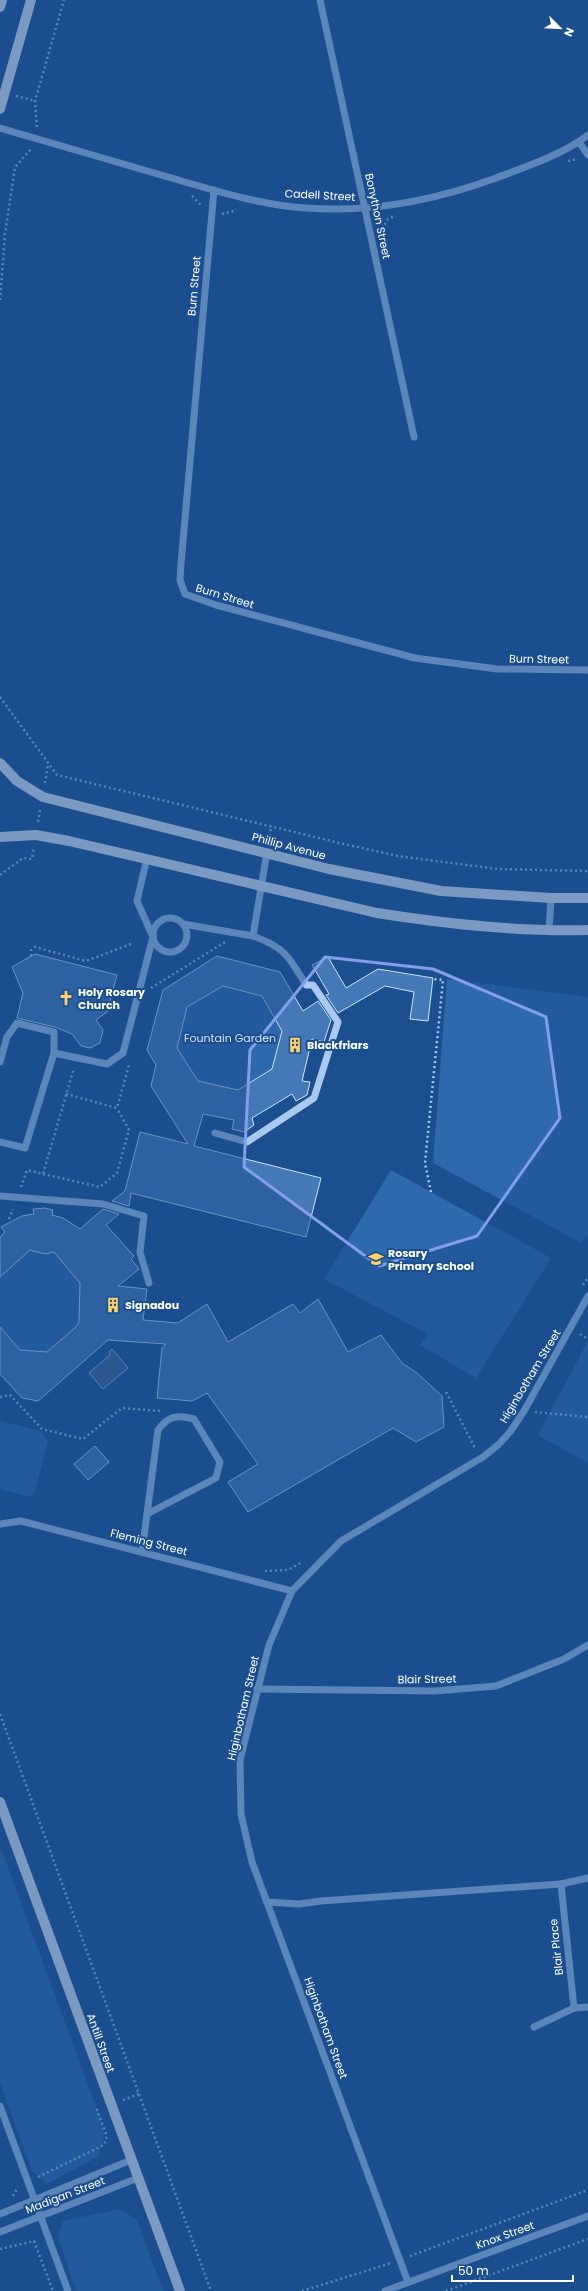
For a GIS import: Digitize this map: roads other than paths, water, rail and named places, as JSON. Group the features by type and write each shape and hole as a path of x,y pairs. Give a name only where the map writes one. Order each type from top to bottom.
{"main road":[{"path":"0,7 2,0"},
{"path":"0,109 31,0"},
{"name":"Phillip Avenue","path":"0,763 17,781 43,797 267,852 329,869 441,891 551,898 588,898"},
{"path":"0,837 36,835 147,858 377,913 413,919 470,926 550,931 588,930"},
{"name":"Antill Street","path":"0,1802 180,2291"}],"street":[{"name":"Bonython Street","path":"320,0 414,436"},
{"name":"Cadell Street","path":"0,128 214,190 278,204 307,208 365,208 434,198 521,169 579,142 588,135"},
{"path":"579,142 585,156"},
{"name":"Burn Street","path":"214,190 181,564 180,580 185,594 192,598 231,609 415,658 497,669 588,670"},
{"path":"253,936 267,852"},
{"path":"147,858 137,901 160,949 165,952 176,952 185,945 187,940 186,928 183,924"},
{"path":"550,931 551,898"},
{"path":"54,1053 107,1064 123,1053 155,928 162,920 173,918 183,924 253,936 275,944 288,956 306,985 313,985 338,1022 314,1098 247,1142 215,1134"},
{"path":"0,1062 7,1037 18,1023 54,1032 54,1053 24,1148 0,1142"},
{"path":"0,1196 102,1204 144,1216 140,1252 149,1283"},
{"name":"Higinbotham Street","path":"408,2282 252,1862 241,1814 240,1760 269,1645 292,1590 341,1541 483,1457 498,1445 524,1411 588,1296"},
{"path":"142,1552 158,1430 166,1420 181,1416 194,1419 220,1462 216,1478 147,1514"},
{"name":"Fleming Street","path":"0,1524 21,1521 292,1590"},
{"name":"Blair Street","path":"257,1689 435,1691 496,1686 564,1659 588,1645"},
{"path":"267,1902 299,1904 320,1901 561,1884 588,1878"},
{"name":"Blair Place","path":"561,1884 574,2008"},
{"path":"534,2027 574,2008 588,2007"},
{"path":"0,2106 68,2291"},
{"name":"Madigan Street","path":"0,2214 131,2160"},
{"name":"Madigan Street","path":"0,2232 138,2178"},
{"name":"Knox Street","path":"385,2291 588,2216"}],"place":[{"name":"Holy Rosary Church","path":"66,998"},
{"name":"Blackfriars","path":"295,1045"},
{"name":"Rosary Primary School","path":"376,1259"},
{"name":"Signadou","path":"113,1305"}],"park label":[{"name":"Fountain Garden","path":"230,1038"}]}
